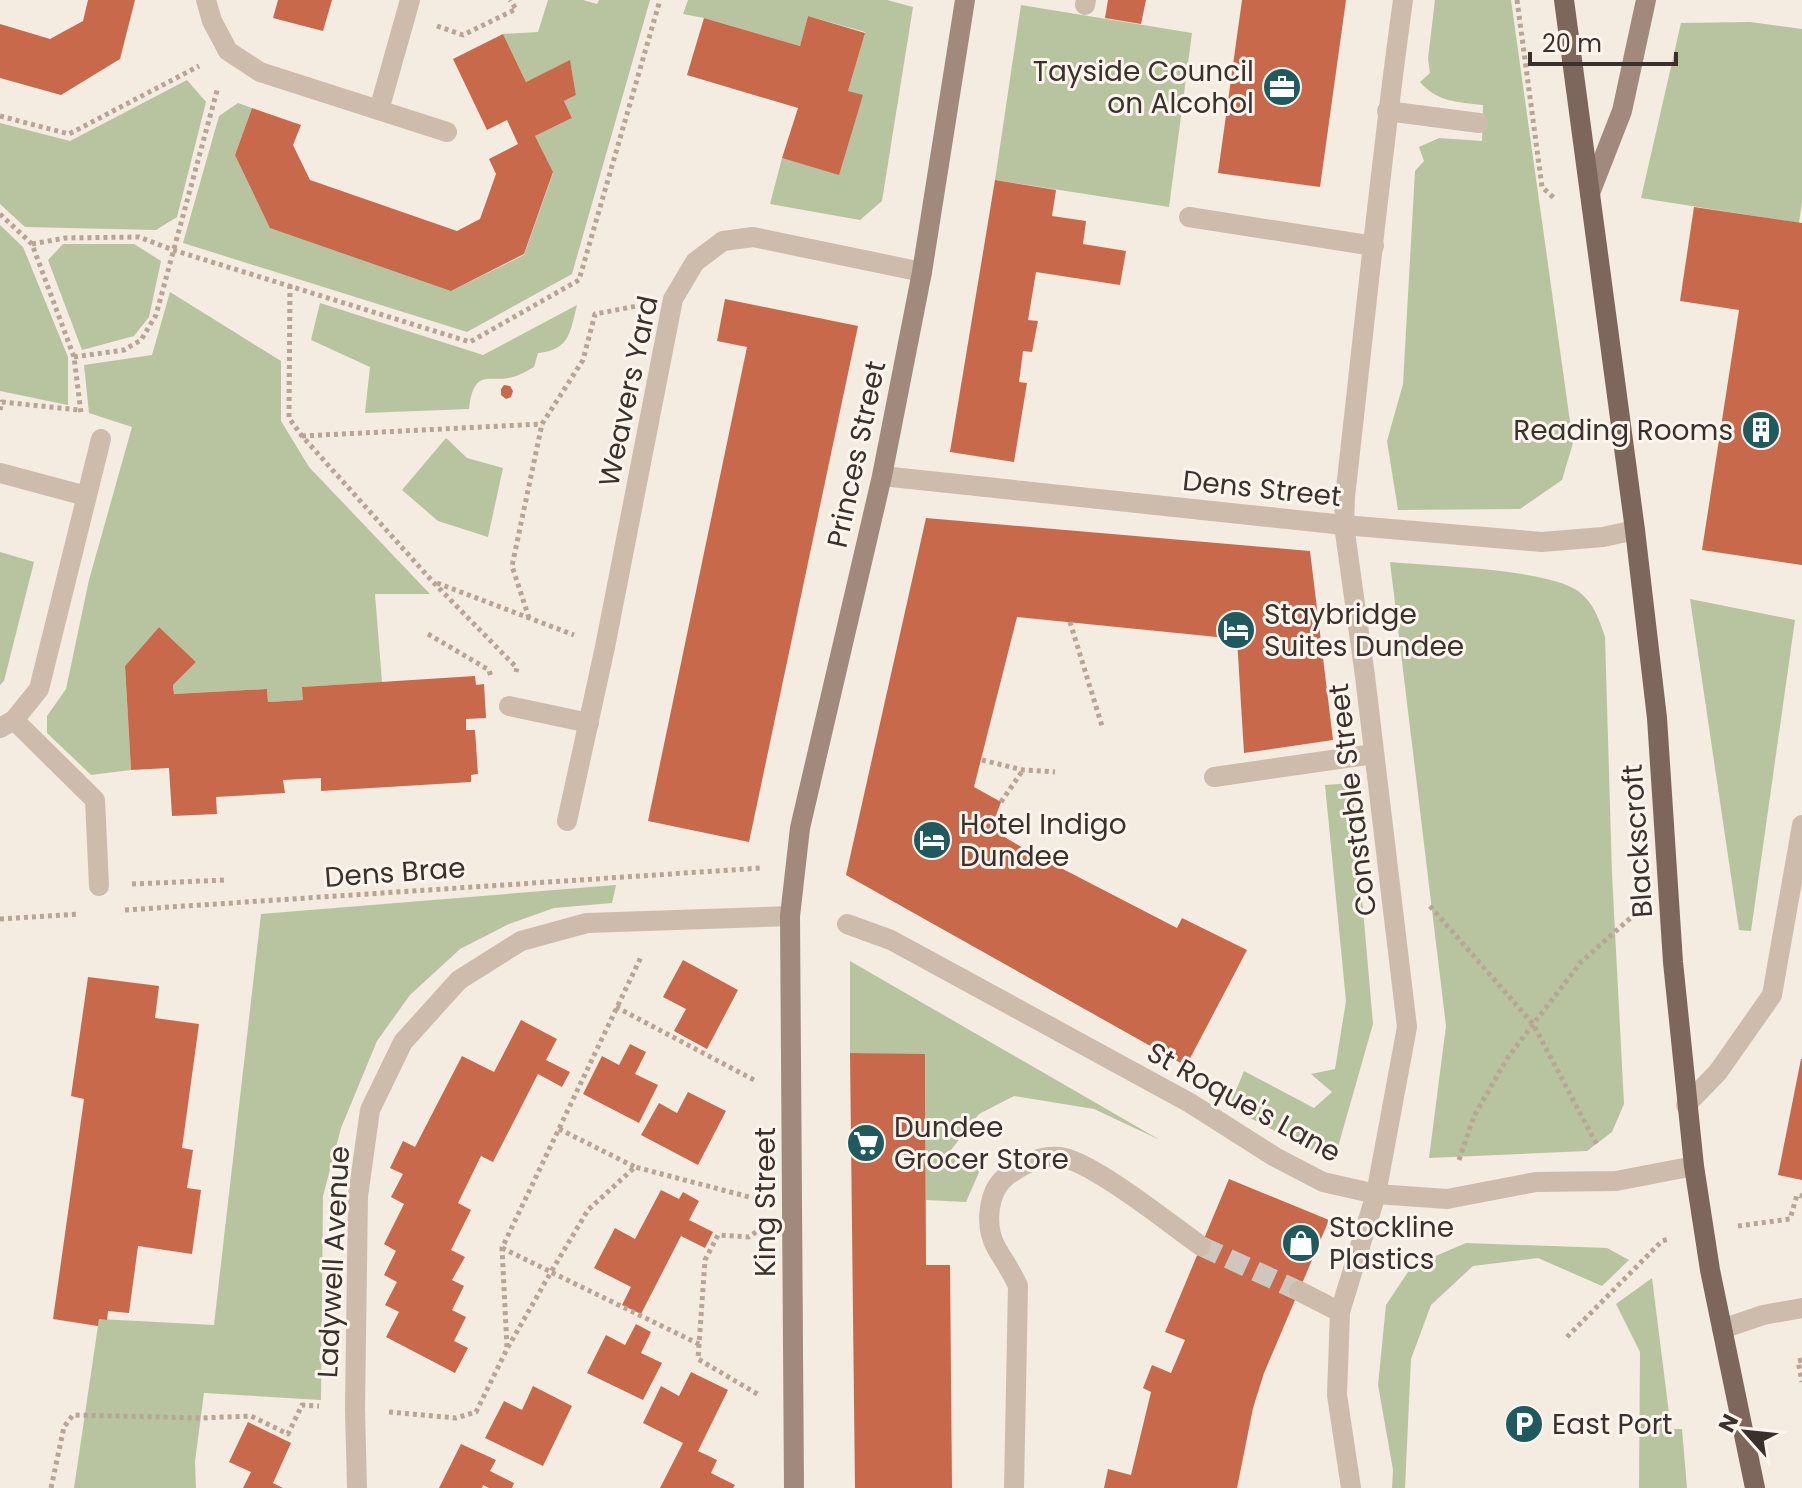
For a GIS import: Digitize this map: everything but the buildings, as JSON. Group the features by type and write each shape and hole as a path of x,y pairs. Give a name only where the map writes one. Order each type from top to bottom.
{"main road":[{"name":"Blackscroft","path":"1564,0 1657,718 1686,1105 1722,1329 1754,1487"}],"street":[{"path":"206,0 212,21 228,51 260,72 447,132"},
{"name":"Princes Street","path":"790,916 793,865 805,802 882,476 922,272 965,0"},
{"name":"Constable Street","path":"1351,1488 1337,1395 1340,1312 1376,1194 1407,1027 1344,525 1387,111 1403,0"},
{"name":"Blackscroft","path":"1590,193 1622,111 1646,0"},
{"path":"379,110 408,8"},
{"path":"1387,111 1479,123"},
{"path":"1189,217 1374,246"},
{"name":"Weavers Yard","path":"567,821 605,647 673,299 695,262 723,241 753,237 922,272"},
{"path":"99,886 95,800 7,724 39,689 101,439"},
{"path":"0,473 86,496"},
{"name":"Dens Street","path":"882,476 1344,525 1542,542 1603,537 1635,530"},
{"path":"509,706 589,723"},
{"path":"1214,777 1374,754"},
{"path":"1686,1105 1718,1072 1772,995 1802,825"},
{"name":"Ladywell Avenue","path":"357,1488 358,1196 370,1110 403,1042 459,980 521,941 587,923 790,916"},
{"name":"King Street","path":"790,916 794,1488"},
{"name":"St Roque's Lane","path":"847,924 891,940 1190,1103 1323,1182 1376,1194 1447,1199 1536,1182 1616,1181 1694,1166"},
{"path":"1014,1488 1018,1286 1009,1264 995,1247 989,1225 991,1200 1004,1178 1030,1160 1060,1157 1091,1169 1201,1246"},
{"path":"1299,1291 1340,1312"},
{"path":"1722,1329 1763,1315 1802,1308"}],"path":[{"path":"408,8 463,35 516,9 510,0"},
{"path":"32,244 65,238 139,237 470,342 579,280 660,0"},
{"path":"1517,0 1542,187 1596,237"},
{"path":"0,116 69,134 228,51"},
{"path":"74,357 124,350 141,340 156,315 228,51"},
{"path":"0,214 32,244 74,357 79,410 101,439"},
{"path":"290,285 289,418 433,582 517,668 509,706 497,702 489,670 428,634"},
{"path":"529,618 512,566 542,424 583,360 595,314 673,299"},
{"path":"0,410 2,402 79,410"},
{"path":"302,436 542,424"},
{"path":"433,582 605,647"},
{"path":"1070,622 1102,726"},
{"path":"982,760 1023,770 1055,772"},
{"path":"1001,802 1023,770"},
{"path":"1388,858 1533,1024 1616,1181"},
{"name":"Dens Brae","path":"111,911 793,865"},
{"path":"162,883 226,880"},
{"path":"1447,1199 1474,1116 1508,1057 1581,962 1668,885"},
{"path":"0,919 79,914"},
{"path":"507,1349 502,1248 659,921"},
{"path":"616,1007 792,1100"},
{"path":"559,1129 635,1167 793,1208"},
{"path":"51,1488 64,1427 73,1415 251,1416 288,1434 302,1405 456,1418 476,1412 507,1349 588,1210 635,1167"},
{"path":"1732,1227 1790,1219 1797,1195 1802,1196"},
{"path":"793,1208 749,1237 718,1235 705,1260 698,1359 794,1416"},
{"path":"1567,1337 1662,1241"},
{"path":"502,1248 699,1344"},
{"path":"1802,1360 1798,1361 1802,1382"}],"green space":[{"path":"548,0 583,0 597,4 599,0 650,0 572,274 467,332 183,243 219,116 238,103 252,108 235,155 451,291 524,255 553,173 535,136 572,118 564,101 576,95 570,61 526,82 503,34 538,32"},
{"path":"688,0 887,0 913,7 882,201 860,220 770,204 782,158 839,174 848,91 865,32 808,16 800,46 683,14"},
{"path":"1435,0 1511,0 1573,443 1562,480 1520,509 1398,510 1387,441 1403,384 1415,171 1424,161 1419,147 1439,138 1482,141 1483,105 1441,97 1420,82 1430,73 1428,59"},
{"path":"1021,5 1192,33 1169,207 995,180"},
{"path":"1750,22 1802,29 1802,202 1799,223 1641,198 1681,23"},
{"path":"187,80 206,102 177,217 156,230 25,227 0,204 0,123 70,141"},
{"path":"0,225 23,247 68,357 68,405 0,391"},
{"path":"63,244 134,244 161,261 149,317 134,336 82,350 48,260"},
{"path":"170,292 281,361 281,421 309,467 430,594 375,594 382,682 303,687 303,700 268,702 267,689 174,694 173,685 196,662 159,627 125,666 131,770 91,775 47,733 47,716 66,689 89,580 132,427 89,413 84,365 152,355"},
{"path":"320,303 483,355 577,305 563,344 538,353 534,367 520,374 479,382 471,395 469,409 365,413 370,367 311,340"},
{"path":"446,438 467,458 503,468 488,537 438,521 402,490"},
{"path":"0,552 34,562 4,681 0,685"},
{"path":"1390,562 1516,573 1563,584 1578,591 1592,606 1605,637 1612,874 1624,1104 1612,1132 1587,1151 1429,1158 1446,1026"},
{"path":"1690,599 1795,620 1751,931 1739,930"},
{"path":"1352,783 1373,1024 1338,1147 1325,1157 1229,1107 1244,1071 1314,1108 1332,1092 1311,1074 1335,1069 1346,1001 1325,785"},
{"path":"616,885 612,903 554,908 509,924 460,949 410,995 377,1041 341,1128 323,1196 321,1400 204,1393 195,1461 196,1488 74,1488 99,1319 214,1325 261,914"},
{"path":"850,961 1160,1140 1094,1109 1014,1096 979,1114 951,1150 980,1170 966,1202 926,1200 925,1055 850,1053"},
{"path":"1466,1243 1607,1248 1629,1260 1602,1286 1538,1258 1473,1266 1431,1305 1411,1359 1405,1488 1392,1488 1393,1470 1378,1385 1386,1305 1412,1266"},
{"path":"1652,1278 1671,1429 1682,1429 1687,1488 1639,1488 1640,1352 1616,1304"}],"tunnel":[{"path":"1201,1246 1299,1291"}],"place":[{"name":"Tayside Council on Alcohol","path":"1282,87"},
{"name":"Reading Rooms","path":"1761,430"},
{"name":"Staybridge Suites Dundee","path":"1236,630"},
{"name":"Hotel Indigo Dundee","path":"932,840"},
{"name":"Dundee Grocer Store","path":"866,1143"},
{"name":"Stockline Plastics","path":"1301,1243"},
{"name":"East Port","path":"1524,1424"}]}
